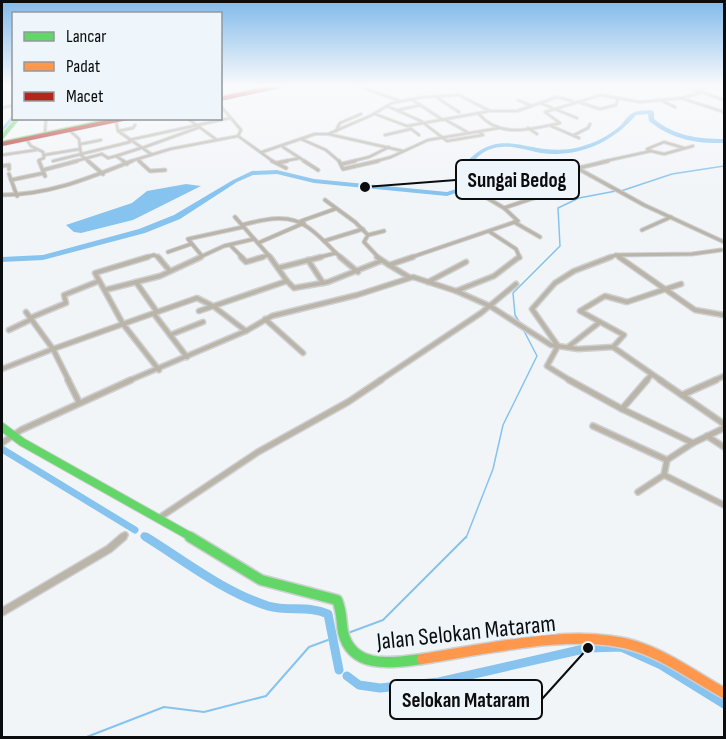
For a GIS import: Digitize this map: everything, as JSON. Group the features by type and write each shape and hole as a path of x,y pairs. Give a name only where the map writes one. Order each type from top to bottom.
{"main road":[{"path":"2,141 17,120"},
{"path":"2,141 107,120"},
{"path":"2,141 107,120"},
{"path":"2,141 26,139 108,120"},
{"name":"Jalan Selokan Mataram","path":"2,427 10,437 159,518 261,580 280,587 312,592 337,600 342,609 344,642 354,655 370,663 383,664 560,641 612,640 634,645 724,693"}],"street":[{"path":"45,132 46,120"},
{"path":"110,120 130,141 152,154"},
{"path":"191,120 217,140"},
{"path":"53,161 215,120"},
{"path":"232,120 241,130 238,136"},
{"path":"336,131 340,123 346,120"},
{"path":"328,134 360,120"},
{"path":"392,120 407,126 419,135"},
{"path":"419,120 447,141 483,135 477,131"},
{"path":"407,126 441,120"},
{"path":"445,120 467,132"},
{"path":"485,120 517,136"},
{"path":"510,132 560,122 558,120"},
{"path":"574,135 588,128 590,124"},
{"path":"118,131 133,128 135,125"},
{"path":"549,125 579,138"},
{"path":"11,180 44,173 102,154 107,158 116,156 200,127"},
{"path":"301,139 329,152 347,169 403,151 425,141 499,128"},
{"path":"528,128 537,134"},
{"path":"385,135 411,129"},
{"path":"69,130 81,144"},
{"path":"262,152 283,147 315,134 328,134 403,151"},
{"path":"2,195 17,196 54,189 103,174 152,154 238,136 262,152 267,159 286,168"},
{"path":"26,139 31,146 44,155"},
{"path":"81,144 101,140"},
{"path":"651,151 647,149 664,142 684,148"},
{"path":"81,144 81,155 103,174"},
{"path":"388,265 519,219 482,195 563,177 566,171 577,168 651,151 664,154 693,146"},
{"path":"283,147 318,170"},
{"path":"342,164 369,157 389,147"},
{"path":"32,162 44,158 44,155 80,149"},
{"path":"2,156 39,150"},
{"path":"116,156 127,164"},
{"path":"267,159 273,157"},
{"path":"277,163 300,158"},
{"path":"137,159 150,171 165,170"},
{"path":"39,160 44,173"},
{"path":"2,166 9,165 9,169"},
{"path":"577,168 724,242"},
{"path":"496,169 534,198 504,208"},
{"path":"9,174 17,196"},
{"path":"324,200 368,235"},
{"path":"105,290 170,271 202,255 230,245 256,241 335,209"},
{"path":"202,255 188,240 190,238 270,218 288,216 303,222 358,272"},
{"path":"234,217 269,255 294,288 323,283 358,272 381,261"},
{"path":"642,230 671,217"},
{"path":"514,222 540,237"},
{"path":"324,241 363,229"},
{"path":"384,231 368,235 364,242 381,261 409,277 456,291 490,306 544,342 568,347 613,347 724,426 667,460 664,475 638,492"},
{"path":"456,291 494,276 520,258 516,249 490,231"},
{"path":"168,252 191,244"},
{"path":"230,245 246,262 269,255"},
{"path":"558,346 534,313 533,305 555,283 574,271 618,256 724,251"},
{"path":"278,268 336,253"},
{"path":"159,370 123,324 95,273 154,255 159,257 170,271"},
{"path":"618,256 695,310 724,315"},
{"path":"308,260 323,283"},
{"path":"428,282 466,262"},
{"path":"2,443 80,402 246,331 265,319 292,309 357,295 409,277"},
{"path":"9,330 66,303 64,295 99,281"},
{"path":"199,311 287,281"},
{"path":"136,282 187,357"},
{"path":"159,518 258,452 348,402 490,306 516,284"},
{"path":"613,347 624,335 580,311 605,296 627,302 681,284"},
{"path":"2,369 194,298 202,299 246,331"},
{"path":"26,312 53,349 80,402"},
{"path":"265,319 303,353"},
{"path":"170,335 203,322"},
{"path":"568,347 600,322"},
{"path":"558,346 547,366 549,369 622,409 693,443"},
{"path":"622,409 651,375"},
{"path":"682,395 724,376"},
{"path":"593,426 667,460"},
{"path":"707,436 724,447"},
{"path":"664,475 724,505"},
{"path":"2,612 109,549 125,536"}],"water":[{"path":"186,184 201,186 133,220 81,233 74,232 66,225 132,203 147,191"}],"waterway":[{"path":"2,130 10,120"},
{"path":"2,260 43,257 142,231 177,217 252,173 277,172 314,181 447,194 469,187 466,166 476,155 490,147 505,145 543,151 569,151 605,139 628,120"},
{"path":"652,120 667,131 685,138 724,141"},
{"path":"621,191 672,174 724,166"},
{"path":"520,323 515,315 513,293 560,246 558,208 579,198 616,191"},
{"path":"466,538 493,469 503,425 537,356 522,327"},
{"path":"2,449 135,530"},
{"path":"146,537 220,584 252,600 276,608 313,610 328,614 339,670"},
{"path":"348,633 383,620 466,537"},
{"path":"84,738 164,707 204,712 266,696 309,647 328,640"},
{"path":"347,676 359,685 380,688 439,682 588,648 621,647 661,665 724,704"}],"traffic: fast":[{"path":"2,137 16,120"},
{"path":"2,143 109,120"},
{"path":"2,427 22,442 156,516 261,580 337,600 347,645 354,654 363,659 386,663 422,659"}],"traffic: slow":[{"path":"422,659 561,640 615,641 635,646 658,656 724,693"}],"traffic: jam":[{"path":"2,144 115,120"}],"place":[{"name":"Sungai Bedog","path":"365,187"},
{"name":"Selokan Mataram","path":"588,648"}]}
